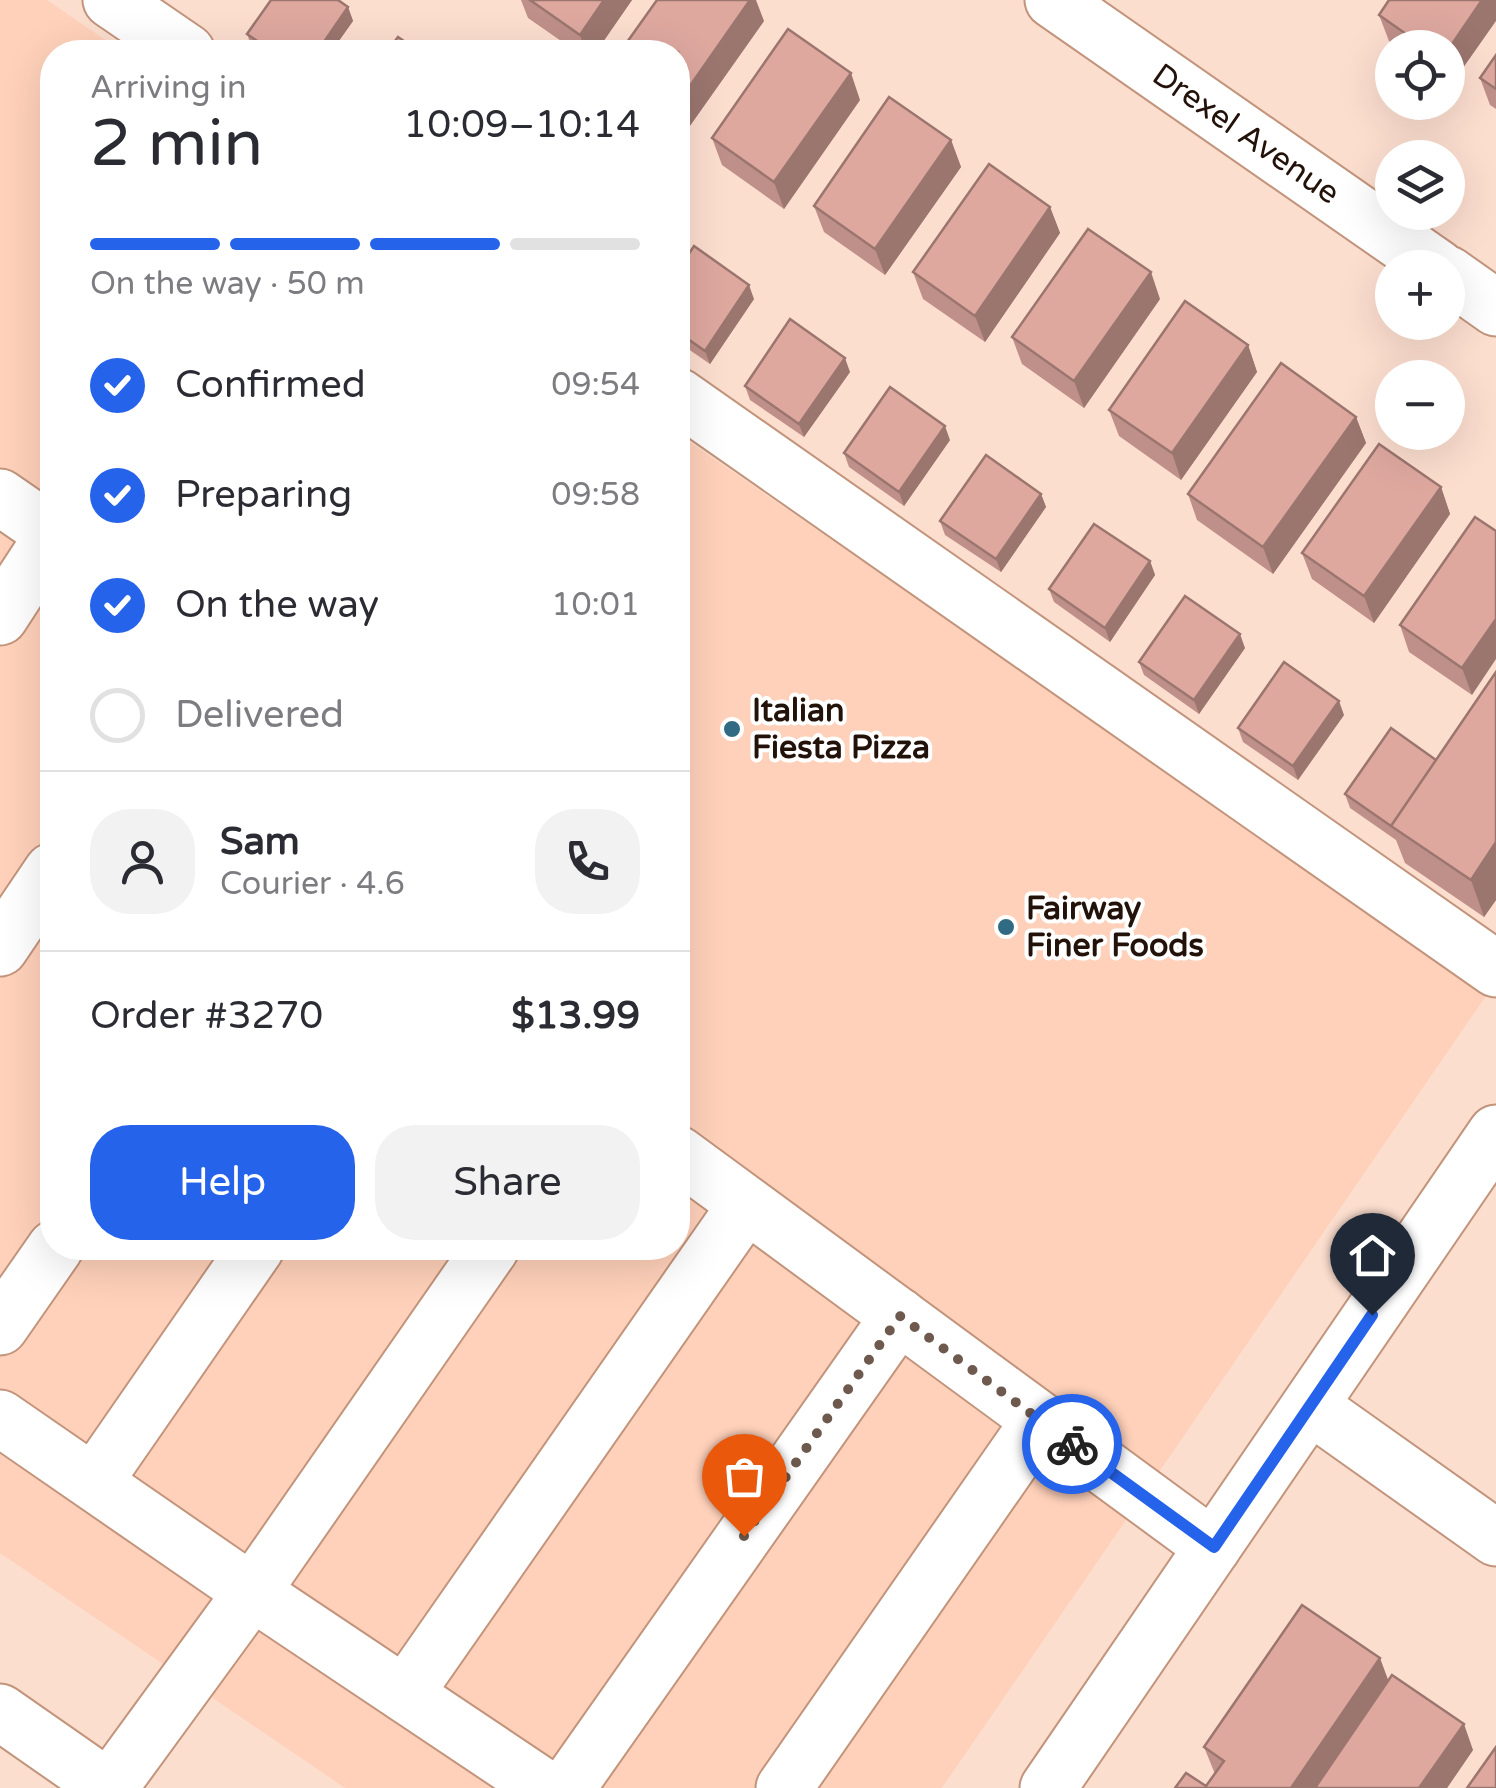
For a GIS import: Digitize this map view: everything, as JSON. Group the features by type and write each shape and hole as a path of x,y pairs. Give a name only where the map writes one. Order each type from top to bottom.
{"street":[{"path":"111,0 169,40"},
{"name":"Drexel Avenue","path":"1054,0 1412,250"},
{"path":"1465,286 1496,308"},
{"path":"690,404 1496,970"},
{"path":"0,497 40,526"},
{"path":"0,618 40,554"},
{"path":"0,948 40,889"},
{"path":"1048,1788 1496,1133"},
{"path":"690,1163 1214,1547"},
{"path":"405,1694 746,1205"},
{"path":"0,1327 47,1260"},
{"path":"94,1482 248,1260"},
{"path":"0,1712 110,1788 252,1592 482,1260"},
{"path":"566,1788 900,1316"},
{"path":"1310,1406 1496,1538"},
{"path":"0,1418 545,1788"},
{"path":"784,1788 1040,1420"}],"shaded area":[{"path":"0,0 47,0 105,40 40,40 40,1260 690,1260 690,442 1488,993 942,1788 345,1788 0,1553"}],"building":[{"path":"271,0 338,0 348,7 325,40 256,40 247,34"},
{"path":"530,0 604,0 580,35"},
{"path":"657,0 750,0 690,86 690,40 629,40"},
{"path":"1389,0 1482,0 1462,30 1400,30 1379,15"},
{"path":"788,29 851,73 774,182 712,138"},
{"path":"1496,55 1496,89 1480,78"},
{"path":"889,97 951,140 875,249 814,206"},
{"path":"989,164 1050,207 975,316 913,272"},
{"path":"1088,229 1151,272 1074,381 1012,337"},
{"path":"694,246 749,285 705,351 690,340 690,252"},
{"path":"1185,301 1248,345 1172,453 1109,410"},
{"path":"790,319 845,358 799,424 745,386"},
{"path":"1281,363 1356,417 1263,547 1188,494"},
{"path":"890,387 945,426 899,492 844,453"},
{"path":"1375,450 1388,450 1441,487 1364,596 1302,553"},
{"path":"986,455 1041,494 996,559 940,521"},
{"path":"1475,517 1496,531 1496,619 1462,668 1400,625"},
{"path":"1094,524 1150,561 1105,628 1049,589"},
{"path":"1185,596 1240,634 1194,700 1139,662"},
{"path":"1284,662 1339,701 1293,766 1238,728"},
{"path":"1496,672 1496,842 1471,880 1391,826"},
{"path":"1391,728 1436,760 1391,826 1345,794"},
{"path":"1302,1605 1380,1658 1291,1788 1175,1788 1186,1773 1206,1786 1224,1761 1204,1747"},
{"path":"1392,1675 1464,1724 1419,1788 1315,1788"},
{"path":"1496,1747 1496,1788 1467,1788"}],"way so far":[{"path":"744,1536 900,1316 1072,1444"}],"place":[{"name":"Italian Fiesta Pizza","path":"732,729"},
{"name":"Fairway Finer Foods","path":"1006,927"}],"route":[{"path":"1072,1444 1214,1547 1372,1315"}]}
